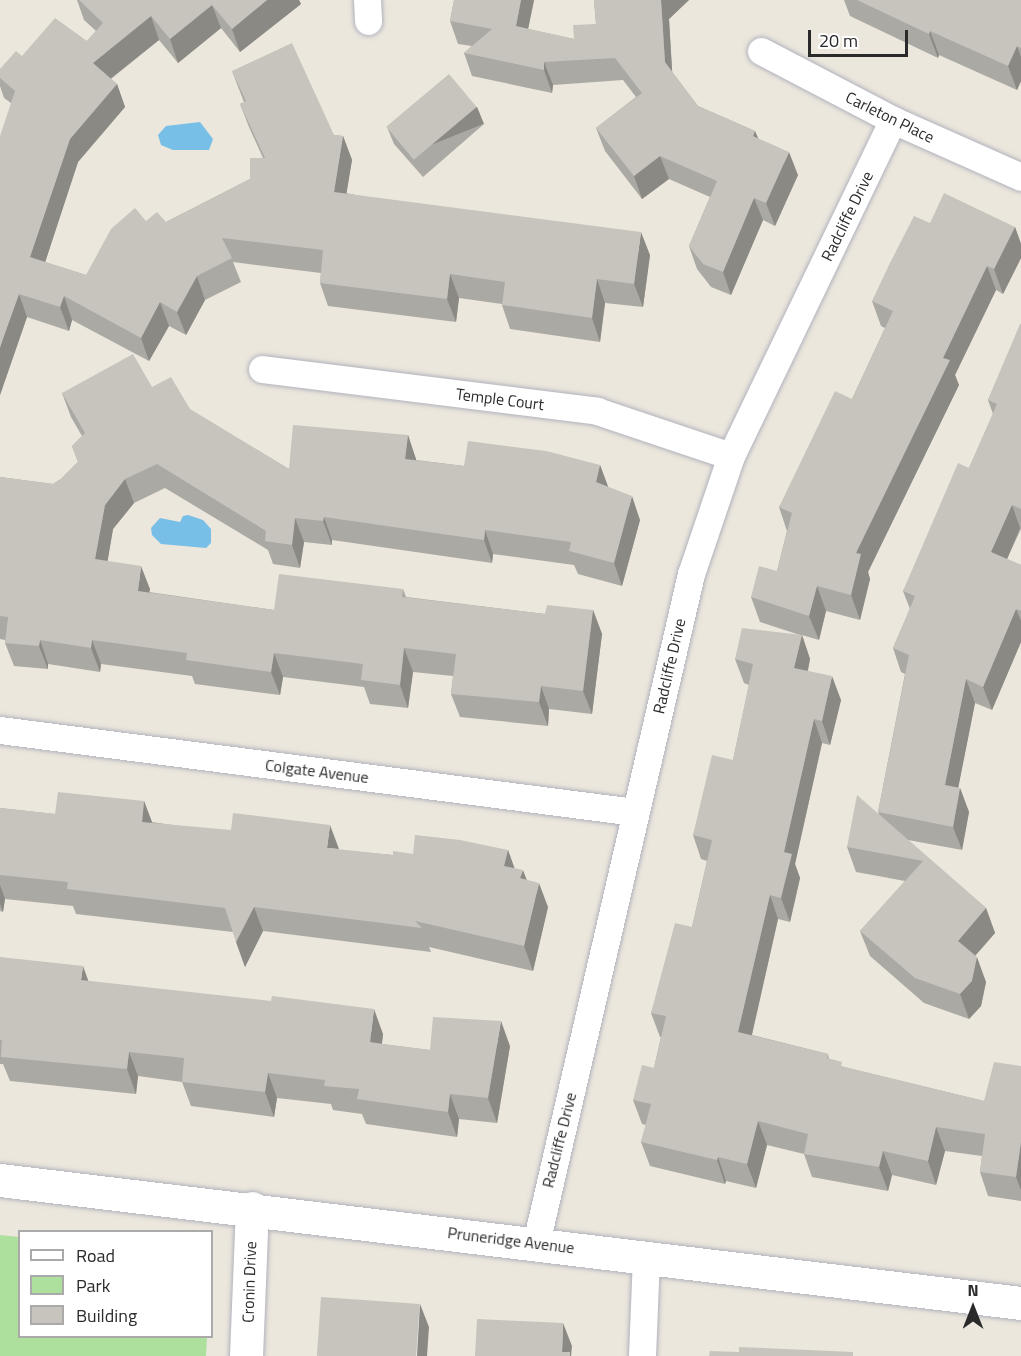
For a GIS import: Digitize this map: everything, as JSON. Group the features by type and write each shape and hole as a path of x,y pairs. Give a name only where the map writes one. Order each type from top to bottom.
{"main road":[{"name":"Pruneridge Avenue","path":"0,1180 252,1208 1021,1303"},
{"name":"Cronin Drive","path":"246,1356 252,1208"}],"street":[{"name":"Carleton Place","path":"761,51 892,120 1021,177"},
{"name":"Radcliffe Drive","path":"536,1243 691,574 731,456 892,120"},
{"name":"Temple Court","path":"262,369 597,411 731,456"},
{"name":"Colgate Avenue","path":"0,730 635,812"},
{"path":"642,1356 646,1257"}],"green space":[{"path":"0,1235 18,1237 18,1338 207,1338 206,1356 0,1356"}],"water":[{"path":"200,122 213,139 209,150 173,150 161,145 158,135 166,126"},
{"path":"188,515 203,520 211,529 211,543 206,548 161,544 152,535 151,528 160,518 180,522 183,516"}],"building":[{"path":"79,0 267,0 232,29 212,5 170,39 151,16 93,63 117,84 70,139 30,257 86,275 111,229 135,208 146,221 157,212 166,222 250,179 250,158 265,158 240,104 246,101 232,71 292,43 334,135 343,136 334,192 641,232 634,284 597,279 592,318 502,305 505,282 450,274 447,299 320,283 323,250 222,238 232,258 197,276 177,312 160,302 141,338 64,296 60,307 19,294 0,347 0,136 15,91 0,78 0,69 16,51 22,56 55,18 87,41 103,23"},
{"path":"454,0 521,0 516,26 574,39 573,25 596,24 594,0 661,0 665,62 698,106 755,131 753,136 789,152 766,203 754,198 723,272 703,264 689,246 717,181 660,156 634,176 596,128 642,93 615,58 544,62 544,70 464,53 492,29 450,21"},
{"path":"857,0 1021,0 1021,48 1017,46 1008,66 930,31 929,34"},
{"path":"449,74 477,107 414,160 386,127"},
{"path":"944,193 1015,227 994,269 987,266 943,358 950,360 856,553 861,554 851,595 817,586 809,616 751,597 759,566 777,571 792,513 779,507 835,391 852,399 893,311 872,301 889,265 914,216 930,223"},
{"path":"1020,324 1021,509 1012,505 991,552 1021,565 1021,611 1016,609 983,687 966,679 945,785 960,788 953,827 878,812 909,655 893,648 915,596 903,591 958,463 969,468 997,404 988,400"},
{"path":"133,354 152,387 171,377 190,409 289,469 293,425 408,435 405,459 464,466 468,441 546,451 600,465 596,482 632,496 614,563 569,551 571,542 485,530 484,540 324,517 323,521 295,518 292,545 265,541 266,531 157,464 125,479 105,505 95,559 141,566 138,591 274,610 279,574 403,589 402,597 545,614 547,605 593,610 583,691 541,686 539,702 451,694 456,654 404,648 400,685 361,680 363,664 274,653 271,672 186,660 187,653 92,640 91,648 40,640 39,646 5,643 8,617 0,616 0,477 53,484 61,479 78,462 72,446 85,433 62,393"},
{"path":"742,628 802,635 794,668 832,676 822,721 814,719 784,852 792,854 781,898 770,895 738,1032 828,1054 827,1058 842,1062 841,1066 984,1101 994,1062 1021,1066 1021,1142 1016,1177 980,1172 985,1134 936,1127 928,1161 883,1151 879,1167 804,1154 808,1134 758,1121 747,1164 718,1157 717,1160 641,1142 651,1104 633,1100 642,1065 654,1068 666,1016 651,1013 675,923 692,927 712,840 693,835 712,755 733,760 753,664 735,659"},
{"path":"58,792 144,801 142,822 231,830 233,813 330,825 327,848 393,855 393,851 413,854 415,835 460,840 508,850 504,866 523,870 520,878 539,883 524,946 415,921 422,928 254,907 236,942 225,908 67,889 68,882 0,875 0,808 55,814"},
{"path":"857,795 986,908 958,941 977,957 972,981 960,994 915,978 860,931 923,861 847,847"},
{"path":"0,957 83,966 81,980 271,1001 272,996 374,1009 370,1042 397,1046 430,1050 433,1017 501,1021 488,1098 450,1094 448,1112 357,1099 359,1089 324,1086 325,1080 268,1073 265,1092 182,1082 184,1058 129,1052 127,1069 1,1057"},
{"path":"321,1297 420,1304 416,1356 317,1356"},
{"path":"477,1319 563,1323 562,1352 570,1352 570,1356 475,1356"},
{"path":"739,1347 853,1352 853,1356 709,1356 710,1351 739,1352"}]}
